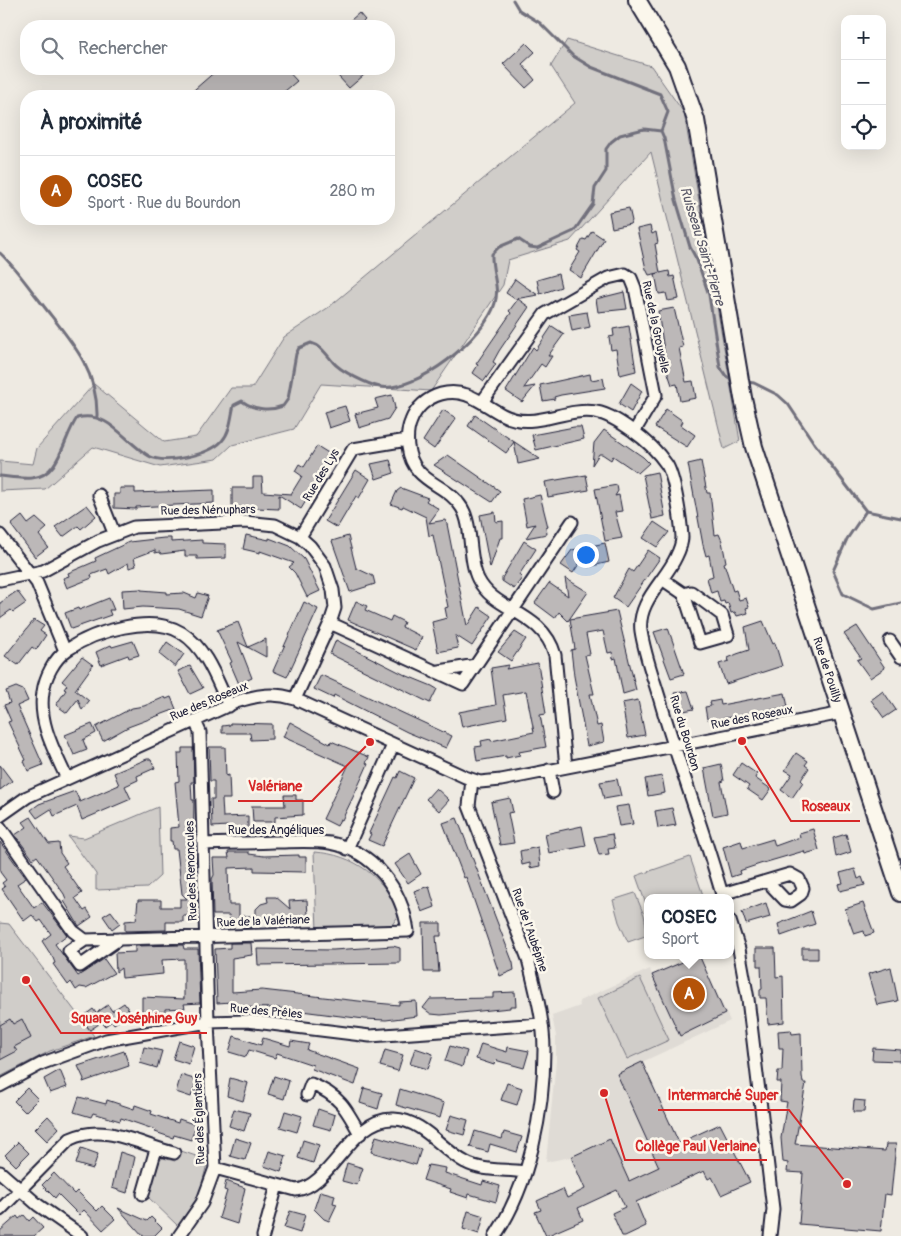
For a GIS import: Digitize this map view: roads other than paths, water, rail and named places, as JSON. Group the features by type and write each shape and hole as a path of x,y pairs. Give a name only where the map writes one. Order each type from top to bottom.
{"main road":[{"name":"Rue de Pouilly","path":"638,0 676,66 696,120 743,398 754,447 901,893"}],"street":[{"name":"Rue de la Grouyelle","path":"482,402 545,314 614,275 625,274 631,278 636,288 656,395 634,432"},
{"name":"Rue du Bourdon","path":"566,767 553,650 538,625 490,593 478,579 464,510 457,502 414,467 410,456 407,440 412,418 421,405 433,397 454,392 475,397 506,417 519,421 533,421 584,412 598,412 634,432 659,454 671,475 682,536 676,559 645,606 640,624 643,644 674,747 722,894"},
{"name":"Rue des Lys","path":"300,537 352,449 407,440"},
{"path":"99,494 114,533"},
{"name":"Rue des Nénuphars","path":"0,580 43,571 114,533 134,527 260,522 275,525 300,537 318,555 330,578 334,608 330,623 295,699"},
{"path":"330,623 432,672 463,684 572,522"},
{"path":"0,535 32,574 65,651"},
{"path":"662,579 684,594 700,643 728,635 720,614 691,592 684,594"},
{"path":"67,779 47,733 42,708 43,691 49,673 65,651 83,642 133,625 155,624 182,633 198,648 210,666 229,706"},
{"path":"890,641 901,657"},
{"path":"432,672 476,665"},
{"name":"Rue des Roseaux","path":"0,816 27,797 229,706 262,694 279,695 295,699 472,780 501,780 842,713"},
{"name":"Rue des Renoncules","path":"195,721 200,732 208,1022"},
{"path":"347,849 393,745"},
{"path":"549,770 553,792"},
{"name":"Rue de l'Aubépine","path":"472,780 469,806 528,959 544,1048 533,1150 517,1193 495,1236"},
{"path":"0,827 73,931 85,940 69,951 80,966 119,939"},
{"name":"Rue des Angéliques","path":"204,844 312,842 331,844 347,849 368,860 390,882 403,905 408,931"},
{"path":"729,894 767,881"},
{"name":"Rue de la Valériane","path":"85,940 408,931"},
{"path":"734,933 739,949 749,1009 772,1209 770,1236"},
{"name":"Rue des Prêles","path":"0,1086 42,1063 106,1040 208,1022 247,1021 370,1036 541,1024"},
{"name":"Rue des Églantiers","path":"179,1236 202,1203 215,1168 208,1022"},
{"path":"307,1095 311,1084 332,1094 344,1106 360,1134"},
{"path":"215,1168 296,1190 309,1186 360,1134 382,1120 402,1120 420,1128 457,1158 471,1165 524,1172"},
{"path":"0,1210 70,1139 80,1135 98,1132 110,1133 156,1149 174,1153"},
{"path":"143,1194 156,1149"},
{"path":"0,1172 19,1190 82,1236"},
{"path":"263,1236 277,1185"}],"waterway":[{"path":"513,0 519,10 540,23 573,56 591,67 660,94 668,112 661,131"},
{"name":"Ruisseau Saint-Pierre","path":"0,476 32,478 41,476 49,471 60,455 77,418 88,417 107,423 140,450 156,459 176,459 207,451 216,446 225,437 234,405 242,401 262,409 273,409 283,406 288,399 296,354 299,348 311,343 321,348 337,366 362,381 375,386 395,387 430,372 464,346 489,317 496,297 492,254 499,247 518,239 530,247 537,248 574,231 593,204 595,188 606,171 606,149 620,135 644,129 661,131 664,138 676,200 690,247 697,260 709,295 720,367 726,376 735,381"},
{"path":"0,253 11,264 79,354 92,382 96,398 97,416"},
{"name":"Ruisseau Saint-Pierre","path":"747,382 754,383 778,395 788,404 814,443 866,511 847,539 833,571 843,594 874,609 901,603"},
{"path":"866,511 901,518"}],"place":[{"name":"Roseaux","path":"742,741"},
{"name":"Valériane","path":"370,742"},
{"name":"Square Joséphine Guy","path":"26,980"},
{"name":"COSEC","path":"689,994"},
{"name":"Collège Paul Verlaine","path":"604,1093"},
{"name":"Intermarché Super","path":"847,1184"}]}
